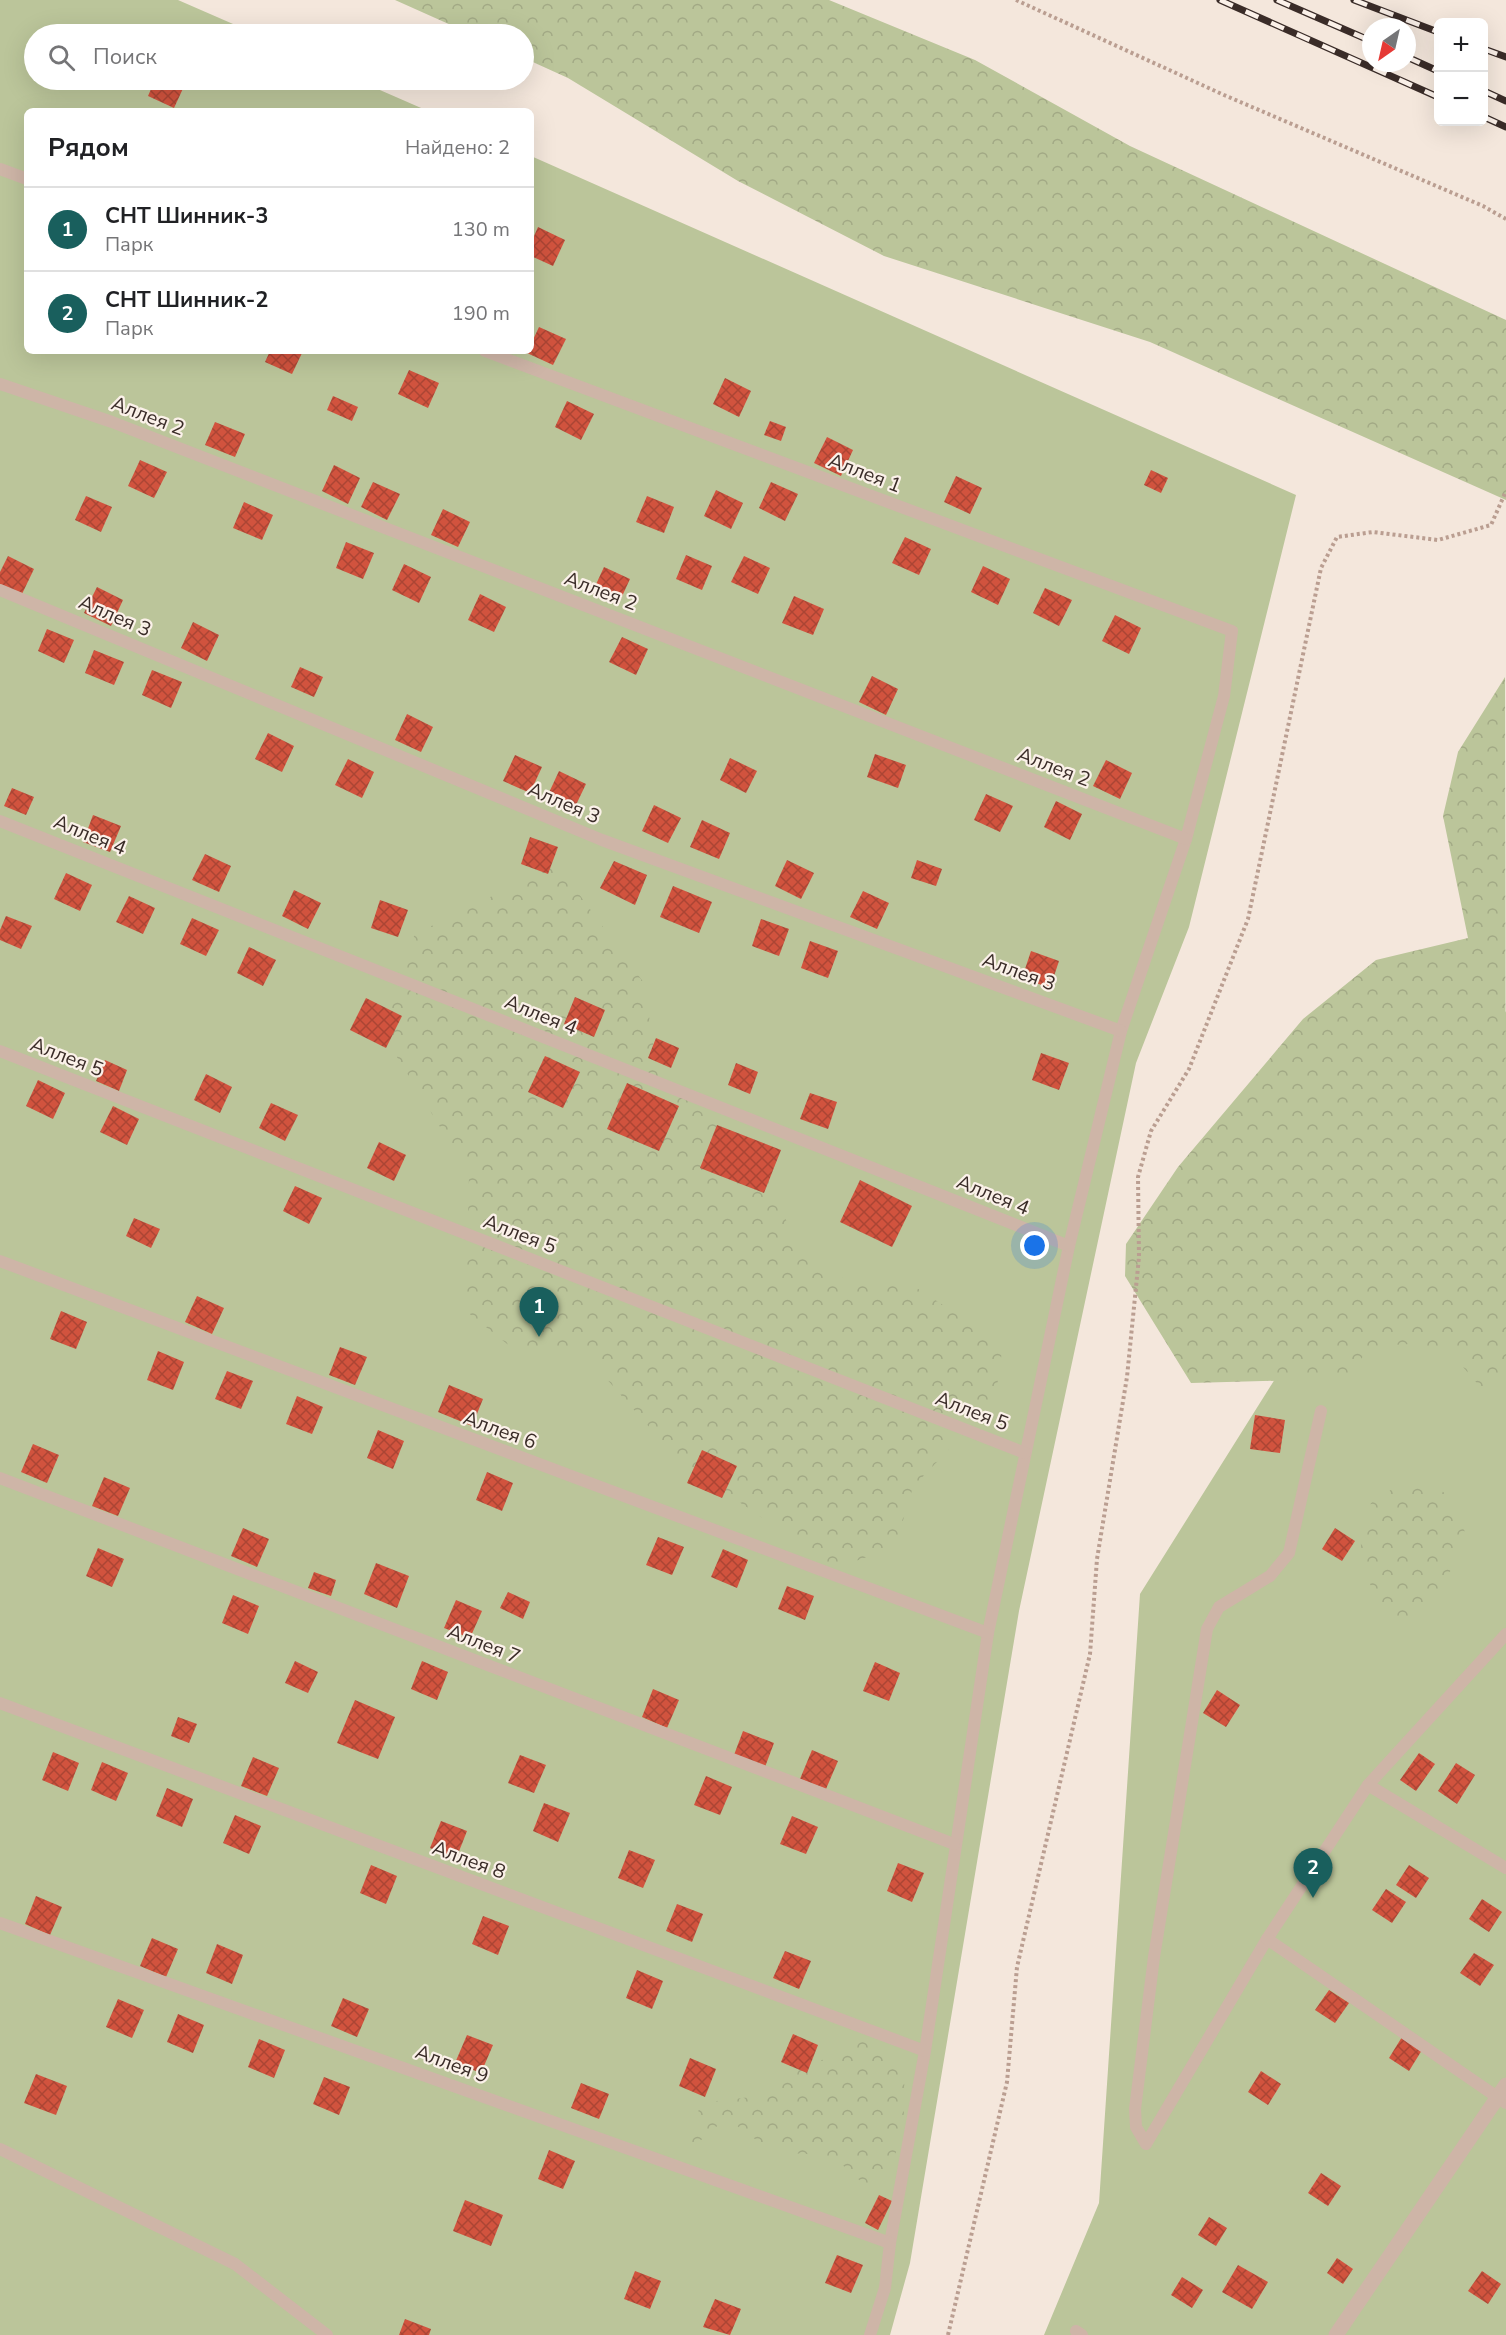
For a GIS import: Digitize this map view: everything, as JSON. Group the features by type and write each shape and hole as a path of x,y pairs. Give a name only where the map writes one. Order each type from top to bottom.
{"street":[{"path":"1336,2335 1503,2095"}],"lane":[{"path":"0,169 24,178"},
{"name":"Аллея 1","path":"493,354 1232,632 1224,696 1186,839"},
{"name":"Аллея 2","path":"0,384 112,422 1186,839"},
{"name":"Аллея 3","path":"0,590 602,840 1121,1031"},
{"name":"Аллея 4","path":"0,820 1069,1246"},
{"path":"870,2335 885,2288 890,2243 925,2051 954,1844 988,1632 1025,1453 1069,1246 1121,1031 1186,839"},
{"name":"Аллея 5","path":"0,1051 1025,1453"},
{"name":"Аллея 6","path":"0,1261 988,1632"},
{"path":"1321,1411 1289,1553 1270,1576 1219,1607 1207,1629 1154,1957 1136,2101 1136,2127 1146,2144 1266,1939 1368,1785 1506,1634"},
{"name":"Аллея 7","path":"0,1478 954,1844"},
{"name":"Аллея 8","path":"0,1703 925,2051"},
{"path":"1368,1785 1506,1868"},
{"name":"Аллея 9","path":"0,1923 890,2243"},
{"path":"1266,1939 1503,2095"},
{"path":"0,2149 235,2264 327,2335"}],"path":[{"path":"1016,0 1224,95 1484,206 1506,219"},
{"path":"948,2335 1007,2082 1017,1967 1090,1653 1097,1559 1127,1377 1139,1257 1138,1177 1151,1131 1189,1069 1248,919 1321,568 1337,537 1372,532 1437,540 1491,525 1506,491"}],"green space":[{"path":"0,0 178,0 233,24 24,24 24,90 380,90 421,108 24,108 24,354 534,354 534,157 1296,495 1189,927 1136,1063 1019,1611 910,2263 890,2335 0,2335"},
{"path":"395,0 829,0 975,60 1130,146 1506,320 1506,500 1150,342 884,256 738,181 568,78 534,63 534,24 449,24"},
{"path":"1505,677 1506,1378 1482,1389 1451,1353 1411,1344 1373,1346 1342,1379 1191,1383 1125,1276 1126,1244 1178,1167 1303,1019 1376,960 1468,938 1443,816 1458,752"},
{"path":"557,864 644,983 658,1075 717,1125 754,1148 799,1249 847,1281 906,1281 1003,1344 995,1401 913,1487 895,1547 836,1568 679,1461 582,1351 517,1352 466,1311 469,1174 376,1023 415,934"},
{"path":"1506,1011 1506,2335 1044,2335 1099,2203 1140,1594"},
{"path":"1421,1481 1449,1495 1465,1532 1448,1577 1416,1621 1387,1618 1363,1570 1360,1533 1371,1503 1400,1484"},
{"path":"864,2039 900,2059 905,2090 903,2124 895,2156 882,2185 867,2187 838,2161 807,2154 788,2153 759,2142 729,2120 694,2144 690,2139 699,2109 708,2102 768,2095 781,2069 818,2062"}],"building":[{"path":"151,90 182,90 174,108 148,96"},
{"path":"538,227 565,240 553,266 534,257 534,236"},
{"path":"539,327 566,339 553,365 529,354 534,354 534,338"},
{"path":"269,354 302,354 292,374 265,362"},
{"path":"409,370 439,383 428,408 398,394"},
{"path":"725,378 751,391 739,417 713,404"},
{"path":"333,396 358,407 352,421 327,410"},
{"path":"567,401 594,414 581,440 555,427"},
{"path":"770,421 786,427 781,441 764,435"},
{"path":"215,422 245,434 235,457 205,445"},
{"path":"827,437 853,450 841,476 814,463"},
{"path":"140,460 167,472 154,498 128,486"},
{"path":"334,465 360,478 348,504 322,491"},
{"path":"1151,470 1168,478 1161,493 1144,485"},
{"path":"956,476 982,488 970,514 944,502"},
{"path":"373,482 400,494 387,520 361,507"},
{"path":"771,482 798,494 785,521 759,508"},
{"path":"716,490 743,503 731,529 704,516"},
{"path":"86,496 112,507 101,532 75,520"},
{"path":"647,496 674,507 664,533 636,522"},
{"path":"244,502 273,515 262,540 233,528"},
{"path":"443,509 470,522 458,547 431,535"},
{"path":"905,537 931,549 919,575 892,563"},
{"path":"346,542 374,553 363,579 336,568"},
{"path":"686,555 712,566 702,590 676,579"},
{"path":"8,556 34,569 22,594 0,584 0,572"},
{"path":"744,556 770,568 758,594 731,582"},
{"path":"404,564 431,577 419,603 392,590"},
{"path":"983,566 1010,579 998,605 971,592"},
{"path":"604,567 630,579 618,605 592,593"},
{"path":"97,587 123,600 111,626 84,613"},
{"path":"1045,588 1072,600 1059,626 1033,613"},
{"path":"480,594 506,607 494,632 468,620"},
{"path":"794,596 824,609 813,635 782,623"},
{"path":"1115,615 1141,628 1129,654 1102,641"},
{"path":"193,622 219,635 207,661 181,648"},
{"path":"47,629 74,640 64,663 38,651"},
{"path":"622,637 648,649 636,675 609,662"},
{"path":"94,650 124,662 114,685 85,673"},
{"path":"300,667 323,677 314,697 291,687"},
{"path":"152,670 182,682 171,708 142,695"},
{"path":"872,676 898,689 886,715 859,702"},
{"path":"407,714 433,727 421,752 395,740"},
{"path":"268,733 294,746 282,772 255,759"},
{"path":"875,754 906,765 898,788 867,777"},
{"path":"515,755 542,767 530,793 503,781"},
{"path":"730,758 757,771 746,793 720,780"},
{"path":"348,759 374,772 362,798 335,785"},
{"path":"1106,760 1132,773 1120,799 1093,786"},
{"path":"559,771 586,784 574,809 547,797"},
{"path":"12,788 34,797 26,815 4,806"},
{"path":"986,794 1013,806 1000,832 974,820"},
{"path":"1056,801 1082,814 1070,840 1044,827"},
{"path":"654,805 681,818 668,843 642,831"},
{"path":"93,815 121,826 110,852 83,842"},
{"path":"702,820 730,833 719,859 690,847"},
{"path":"530,837 558,847 548,874 521,864"},
{"path":"205,854 231,866 219,892 192,880"},
{"path":"787,860 814,873 801,899 775,886"},
{"path":"917,860 942,869 936,886 911,878"},
{"path":"614,861 647,875 635,905 600,888"},
{"path":"66,873 92,885 80,911 54,899"},
{"path":"673,886 712,902 699,933 660,917"},
{"path":"294,890 321,903 308,929 282,916"},
{"path":"863,891 889,903 877,929 850,917"},
{"path":"129,896 155,908 143,934 116,922"},
{"path":"380,900 408,910 398,937 371,928"},
{"path":"6,916 32,926 21,949 0,940 0,930"},
{"path":"192,918 219,930 206,956 180,944"},
{"path":"761,919 789,929 779,956 752,946"},
{"path":"810,941 838,951 828,978 801,968"},
{"path":"249,947 276,960 263,986 237,973"},
{"path":"1031,951 1059,961 1050,988 1022,978"},
{"path":"575,997 605,1010 594,1037 564,1024"},
{"path":"366,998 402,1016 386,1048 350,1030"},
{"path":"656,1038 679,1048 671,1068 648,1058"},
{"path":"1041,1053 1069,1063 1059,1090 1032,1080"},
{"path":"545,1056 580,1072 563,1108 528,1092"},
{"path":"105,1060 127,1070 119,1091 96,1081"},
{"path":"736,1063 758,1072 750,1094 728,1085"},
{"path":"206,1074 232,1087 220,1113 194,1100"},
{"path":"38,1080 65,1093 53,1119 26,1106"},
{"path":"627,1083 679,1106 659,1151 607,1129"},
{"path":"810,1093 837,1102 828,1129 800,1119"},
{"path":"271,1103 298,1115 285,1141 259,1128"},
{"path":"113,1106 139,1119 127,1145 100,1132"},
{"path":"717,1125 781,1150 764,1193 700,1168"},
{"path":"379,1142 406,1155 394,1181 367,1168"},
{"path":"860,1180 912,1206 892,1247 840,1222"},
{"path":"295,1186 322,1198 309,1224 283,1211"},
{"path":"134,1218 160,1229 151,1248 126,1236"},
{"path":"197,1296 224,1308 212,1334 185,1322"},
{"path":"61,1311 87,1322 76,1349 50,1339"},
{"path":"340,1347 367,1357 355,1385 329,1375"},
{"path":"158,1351 184,1362 173,1390 147,1380"},
{"path":"227,1371 253,1381 241,1409 215,1399"},
{"path":"449,1385 483,1399 472,1426 438,1412"},
{"path":"297,1396 323,1407 312,1434 286,1424"},
{"path":"1255,1415 1285,1420 1280,1453 1250,1449"},
{"path":"378,1430 404,1441 393,1469 367,1458"},
{"path":"33,1444 59,1455 47,1483 21,1472"},
{"path":"702,1450 737,1466 722,1498 687,1483"},
{"path":"487,1472 513,1483 502,1511 476,1500"},
{"path":"104,1477 130,1488 118,1516 92,1506"},
{"path":"243,1528 269,1539 257,1567 231,1556"},
{"path":"1335,1528 1355,1541 1342,1561 1322,1549"},
{"path":"658,1537 684,1547 672,1575 646,1565"},
{"path":"98,1548 124,1559 112,1587 86,1576"},
{"path":"723,1549 748,1560 737,1588 711,1577"},
{"path":"376,1563 409,1576 397,1608 364,1594"},
{"path":"314,1572 336,1580 331,1596 308,1588"},
{"path":"787,1586 814,1596 805,1620 778,1609"},
{"path":"508,1592 530,1602 523,1619 500,1608"},
{"path":"233,1595 259,1606 248,1634 222,1623"},
{"path":"456,1600 482,1611 470,1638 444,1628"},
{"path":"295,1661 318,1672 308,1693 285,1683"},
{"path":"422,1661 448,1672 437,1700 411,1689"},
{"path":"875,1662 900,1673 889,1701 863,1691"},
{"path":"653,1689 679,1700 667,1728 642,1717"},
{"path":"1217,1690 1240,1705 1226,1727 1203,1713"},
{"path":"355,1700 395,1717 378,1759 337,1743"},
{"path":"178,1717 197,1724 189,1743 171,1736"},
{"path":"743,1731 774,1743 765,1767 734,1755"},
{"path":"812,1750 838,1761 826,1789 800,1779"},
{"path":"53,1752 79,1763 68,1791 42,1780"},
{"path":"1419,1753 1435,1764 1416,1791 1400,1780"},
{"path":"520,1755 546,1765 534,1793 508,1783"},
{"path":"253,1757 279,1768 267,1796 241,1786"},
{"path":"102,1762 128,1773 116,1801 91,1790"},
{"path":"1456,1763 1475,1775 1457,1804 1438,1791"},
{"path":"706,1776 732,1787 720,1815 694,1805"},
{"path":"167,1788 193,1799 182,1827 156,1816"},
{"path":"544,1803 570,1813 558,1842 533,1831"},
{"path":"235,1815 261,1826 249,1854 223,1843"},
{"path":"792,1816 818,1827 806,1854 780,1844"},
{"path":"441,1821 467,1831 456,1859 430,1848"},
{"path":"629,1850 655,1860 643,1888 618,1878"},
{"path":"898,1863 924,1873 912,1902 887,1891"},
{"path":"371,1865 397,1876 386,1904 360,1893"},
{"path":"1409,1865 1429,1878 1416,1898 1396,1885"},
{"path":"1386,1889 1406,1902 1392,1923 1372,1910"},
{"path":"36,1896 62,1907 50,1935 25,1924"},
{"path":"1482,1899 1502,1912 1489,1932 1469,1919"},
{"path":"677,1904 703,1914 692,1942 666,1931"},
{"path":"483,1916 509,1926 498,1955 472,1944"},
{"path":"152,1938 178,1949 166,1977 140,1966"},
{"path":"217,1944 243,1955 232,1984 206,1973"},
{"path":"785,1951 811,1961 799,1989 773,1978"},
{"path":"1474,1953 1494,1965 1480,1986 1460,1973"},
{"path":"637,1970 663,1981 652,2009 626,1998"},
{"path":"1329,1990 1349,2003 1335,2023 1315,2010"},
{"path":"343,1998 369,2009 357,2037 331,2026"},
{"path":"118,1999 144,2010 132,2038 106,2027"},
{"path":"178,2014 204,2025 193,2053 167,2042"},
{"path":"793,2034 818,2045 807,2073 781,2062"},
{"path":"467,2035 493,2045 481,2073 455,2063"},
{"path":"1402,2037 1422,2050 1409,2071 1389,2058"},
{"path":"259,2039 285,2050 274,2078 248,2067"},
{"path":"690,2058 716,2069 705,2097 679,2086"},
{"path":"1261,2071 1281,2084 1268,2105 1248,2092"},
{"path":"36,2074 67,2086 56,2115 24,2103"},
{"path":"324,2077 350,2087 339,2115 313,2104"},
{"path":"581,2083 609,2094 599,2119 571,2108"},
{"path":"549,2150 575,2161 563,2189 538,2179"},
{"path":"1321,2173 1341,2186 1328,2206 1308,2193"},
{"path":"879,2195 892,2201 878,2230 865,2223"},
{"path":"465,2200 503,2215 491,2246 453,2231"},
{"path":"1209,2217 1227,2228 1216,2246 1198,2235"},
{"path":"837,2255 863,2265 851,2293 825,2283"},
{"path":"1337,2258 1353,2269 1343,2284 1327,2273"},
{"path":"1238,2265 1268,2282 1252,2309 1222,2292"},
{"path":"635,2271 661,2281 650,2309 624,2299"},
{"path":"1482,2271 1501,2284 1488,2304 1468,2291"},
{"path":"1182,2277 1203,2290 1192,2308 1171,2295"},
{"path":"715,2299 741,2309 730,2335 703,2327"},
{"path":"405,2319 431,2329 429,2335 399,2335"}],"railway":[{"path":"1220,0 1434,95"},
{"path":"1277,0 1362,37"},
{"path":"1354,0 1434,30"},
{"path":"1488,50 1506,57"},
{"path":"1416,61 1434,69"},
{"path":"1488,93 1506,101"},
{"path":"1488,119 1506,127"}],"place":[{"name":"СНТ Шинник-3","path":"539,1337"},
{"name":"СНТ Шинник-2","path":"1313,1898"}]}
